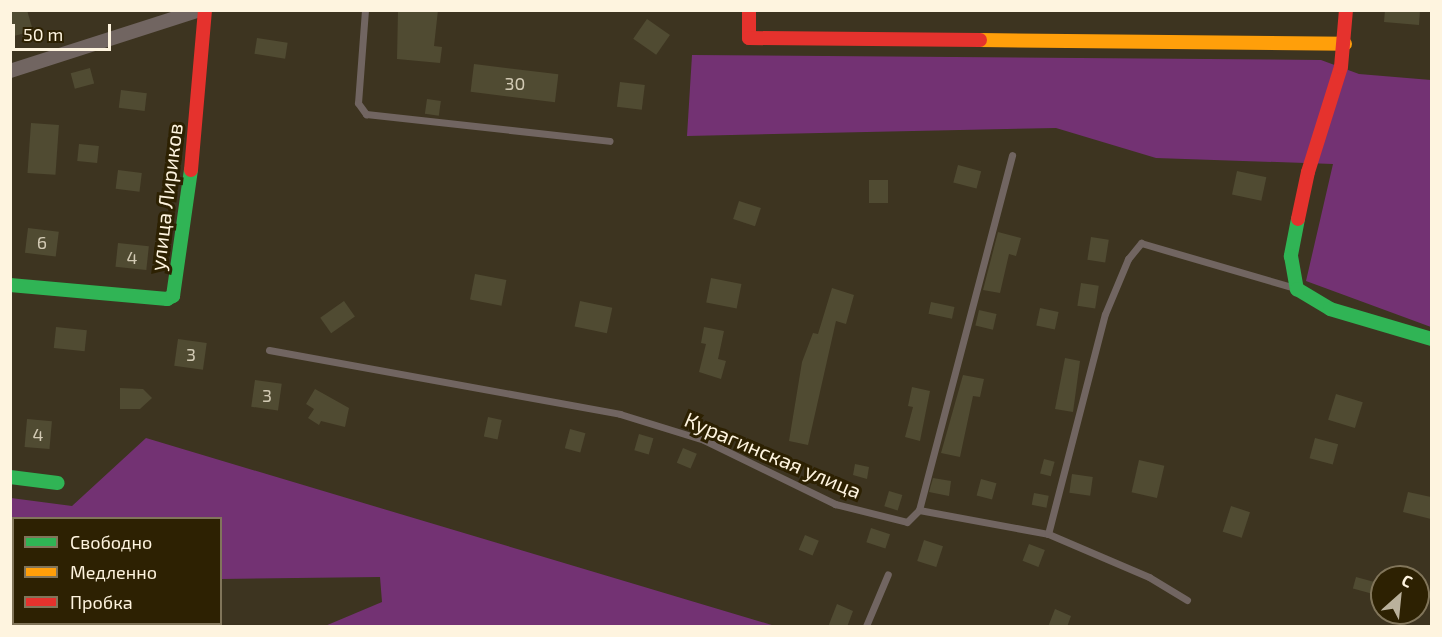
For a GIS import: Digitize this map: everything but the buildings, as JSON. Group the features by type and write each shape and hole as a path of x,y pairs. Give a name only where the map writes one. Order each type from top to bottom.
{"street":[{"path":"10,71 200,10"},
{"name":"улица Лириков","path":"10,285 167,299 172,296 195,144 205,10"},
{"path":"749,10 749,38 1345,44"},
{"path":"1346,10 1345,44 1341,67 1308,172 1291,256 1297,289 1330,309 1431,339"},
{"path":"10,477 58,483"}],"lane":[{"path":"365,10 358,103 366,114 610,141"},
{"path":"1012,155 919,510 1048,534 1149,577 1186,600"},
{"path":"1048,534 1105,314 1128,259 1141,243 1297,289"},
{"name":"Курагинская улица","path":"269,350 620,414 704,440 835,504 907,522 919,510"},
{"path":"866,627 888,574"}],"shaded area":[{"path":"692,55 1321,60 1359,74 1431,80 1431,327 1306,281 1333,164 1156,158 1056,128 687,136"},
{"path":"146,438 775,626 325,626 382,602 380,577 222,579 222,517 12,517 12,625 16,625 11,626 11,498 72,506"}],"traffic: fast":[{"path":"10,285 167,299 173,296 191,170"},
{"path":"1298,219 1291,256 1297,289 1330,309 1432,339"},
{"path":"10,477 58,483"}],"traffic: slow":[{"path":"980,40 1345,44"}],"traffic: jam":[{"path":"191,170 205,10"},
{"path":"749,10 749,38 980,40"},
{"path":"1298,219 1308,172 1341,67 1346,10"}]}
